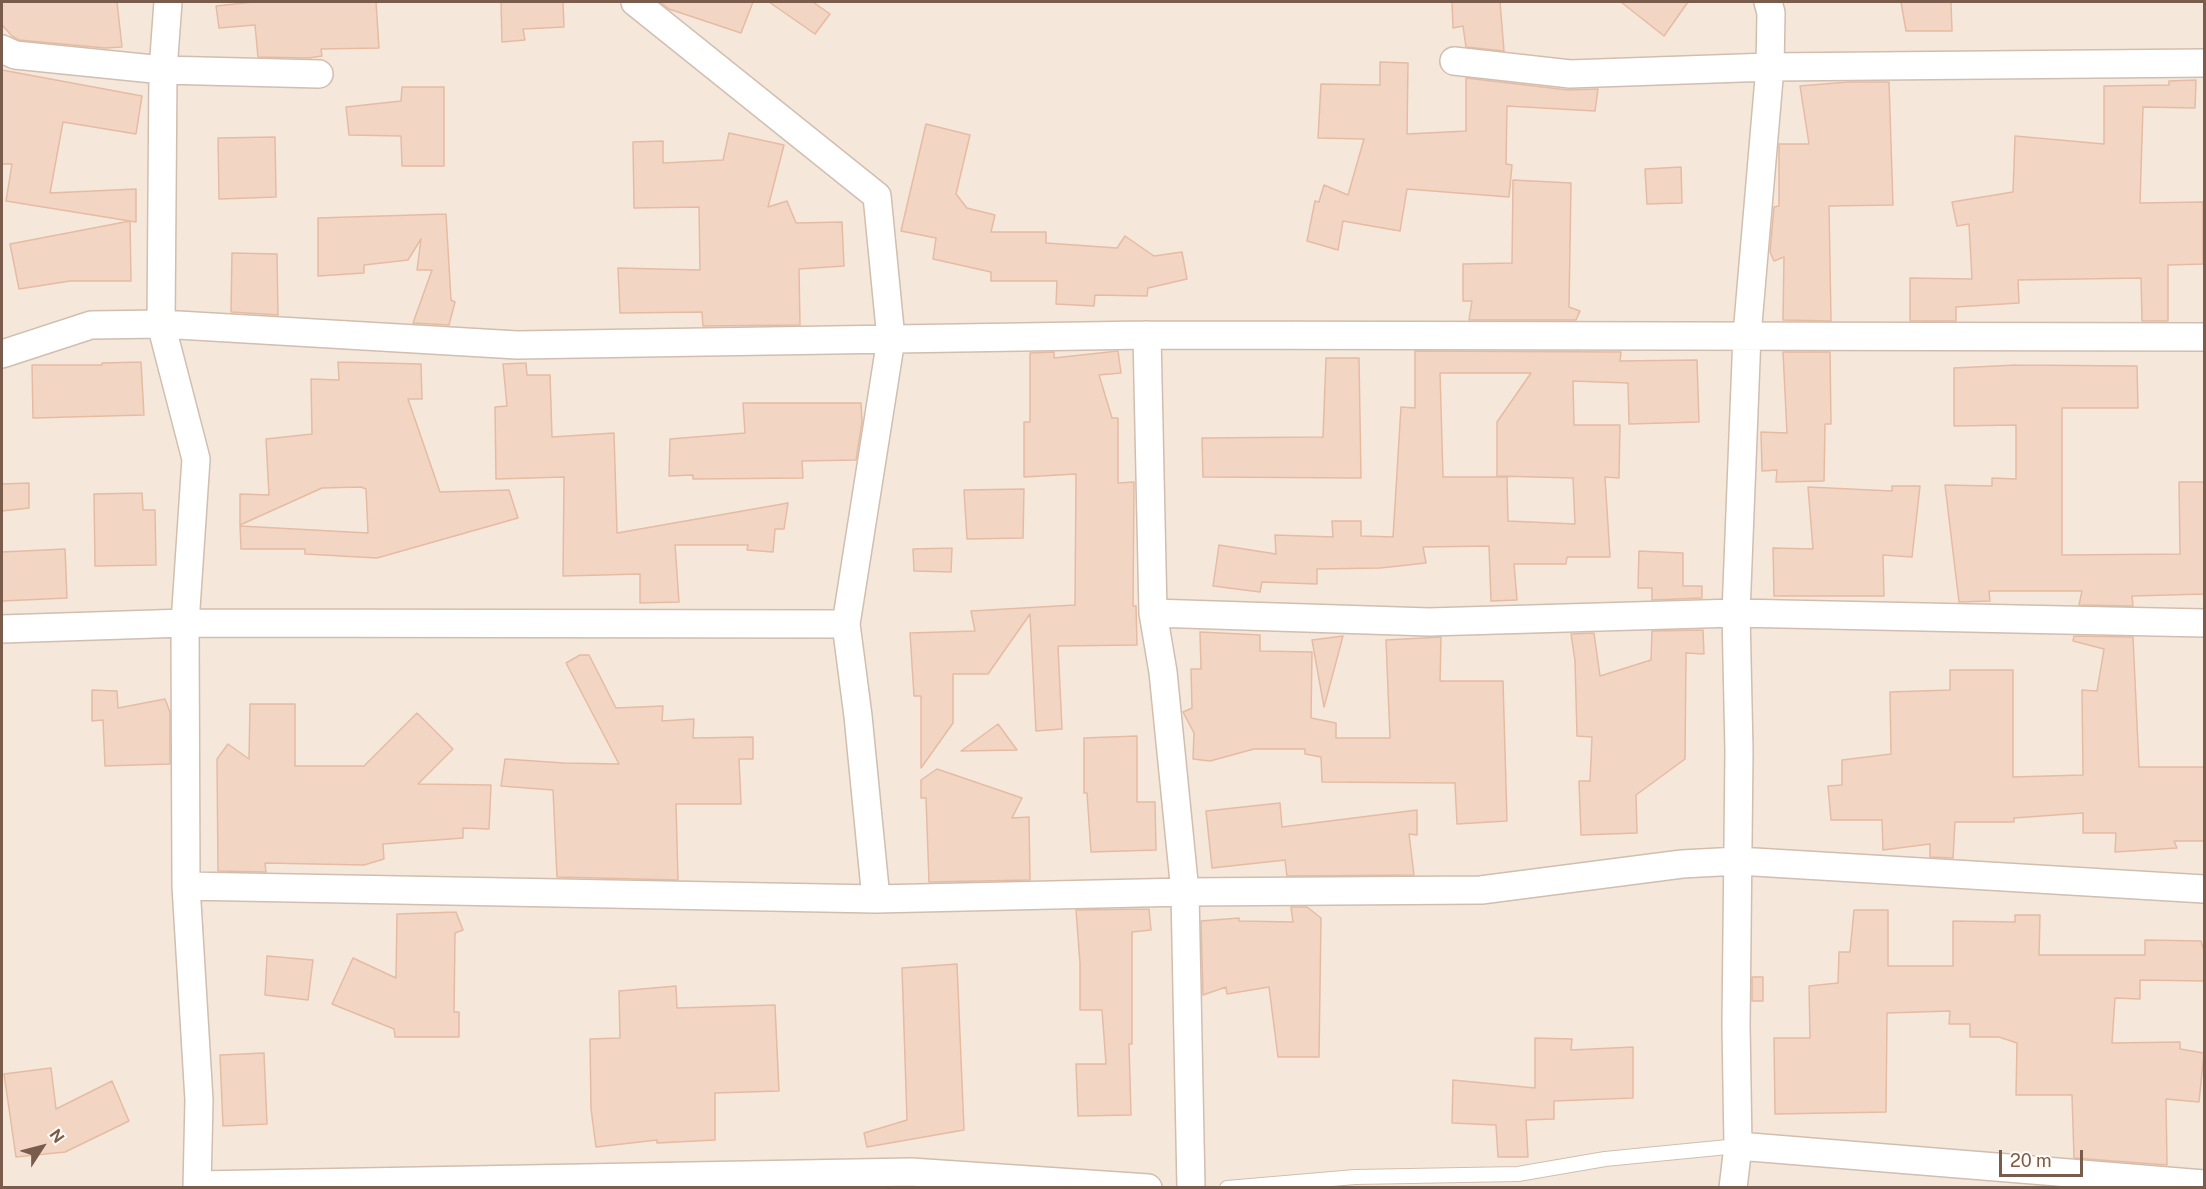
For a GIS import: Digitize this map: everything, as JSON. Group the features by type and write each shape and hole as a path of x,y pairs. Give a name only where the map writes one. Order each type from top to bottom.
{"street":[{"path":"168,2 163,70 161,324 196,459 185,623 186,886 199,1100 198,1186 911,1172 1148,1188"},
{"path":"635,2 877,196 891,339 846,624 876,899"},
{"path":"1733,1188 1738,1146 1736,613 1747,335 1770,67 1771,14 1768,2"},
{"path":"2,49 15,55 163,70 319,74"},
{"path":"1454,61 1570,74 1770,67 2205,63"},
{"path":"2,354 92,325 161,324 517,345 1147,335 1419,338 1747,335 2205,337"},
{"path":"1147,335 1153,613 1163,672 1185,892 1191,1188"},
{"path":"1153,613 1429,622 1736,613 2205,623"},
{"path":"2,629 185,623 846,624"},
{"path":"186,886 876,899 1185,892 1481,890 1682,864 1738,861 2205,889"},
{"path":"1738,1146 2205,1184"}],"lane":[{"path":"1227,1188 1355,1177 1518,1174 1605,1158 1738,1146"}],"shaded area":[{"path":"2,2 2204,2 2204,1187 2,1187"}],"building":[{"path":"2,2 117,2 122,47 105,48 19,40 2,25"},
{"path":"253,2 376,2 379,48 321,49 322,56 309,58 258,57 255,25 219,28 216,6"},
{"path":"501,2 563,2 564,27 523,29 525,40 502,42"},
{"path":"660,2 753,2 741,33 669,9"},
{"path":"769,2 813,2 830,14 815,34"},
{"path":"1452,2 1500,2 1504,51 1466,47 1463,26 1453,28"},
{"path":"1621,2 1688,2 1664,36"},
{"path":"1901,2 1951,2 1952,31 1906,31"},
{"path":"1380,62 1408,63 1407,134 1466,131 1466,78 1568,90 1598,89 1595,111 1507,106 1506,164 1512,165 1509,197 1407,189 1400,231 1343,221 1338,250 1307,241 1315,201 1319,202 1324,185 1348,195 1364,139 1318,138 1321,84 1380,85"},
{"path":"2,70 142,96 136,134 63,122 50,193 136,189 136,222 6,201 12,164 2,164"},
{"path":"2196,80 2195,108 2143,107 2140,203 2203,202 2203,264 2168,265 2168,321 2142,321 2141,278 2018,280 2019,303 1956,307 1956,321 1910,321 1910,278 1972,279 1969,224 1957,226 1952,202 2013,192 2015,136 2104,144 2104,86 2169,85 2169,81"},
{"path":"1848,82 1889,82 1893,205 1829,206 1831,321 1783,320 1784,257 1774,261 1770,252 1774,207 1779,206 1779,144 1809,144 1800,86"},
{"path":"402,87 444,87 444,166 402,166 401,136 349,135 346,107 401,101"},
{"path":"926,124 970,135 956,194 967,208 995,215 991,232 1046,232 1046,243 1117,248 1125,236 1154,256 1182,252 1187,279 1148,288 1147,296 1095,295 1094,306 1056,304 1057,281 991,281 991,272 933,259 936,238 901,231"},
{"path":"729,133 784,145 768,207 787,201 796,223 842,222 844,266 799,269 800,325 703,326 702,312 620,313 618,268 700,270 699,207 634,208 633,142 663,141 663,163 723,160"},
{"path":"275,137 276,197 219,199 218,138"},
{"path":"1681,167 1682,203 1647,204 1645,169"},
{"path":"1513,180 1571,183 1569,307 1580,311 1576,320 1469,320 1472,301 1463,301 1463,264 1512,263"},
{"path":"446,214 451,300 455,302 449,325 413,323 432,270 417,270 421,239 408,260 364,265 364,273 318,276 318,218"},
{"path":"130,221 131,281 70,281 19,289 10,244"},
{"path":"232,253 277,254 278,315 231,312"},
{"path":"1118,351 1121,373 1099,375 1112,418 1118,418 1118,483 1134,482 1133,606 1136,606 1137,645 1058,646 1062,729 1036,731 1030,614 988,674 953,674 953,723 921,768 921,696 914,696 910,633 975,631 971,611 1075,605 1076,474 1024,477 1024,422 1030,422 1030,353 1054,352 1054,358"},
{"path":"1415,351 1621,352 1620,361 1697,360 1699,422 1629,424 1628,383 1573,381 1574,425 1620,425 1619,478 1605,477 1610,557 1567,557 1566,564 1514,564 1517,600 1491,601 1489,546 1423,547 1426,563 1380,568 1317,569 1317,584 1262,582 1260,592 1213,586 1219,545 1276,554 1275,535 1333,537 1332,521 1361,521 1361,536 1393,537 1401,407 1415,408","holes":["1440,373 1531,373 1497,422 1497,476 1573,478 1575,524 1508,521 1507,477 1443,477"]},
{"path":"1783,352 1830,352 1831,424 1825,424 1824,481 1776,482 1777,470 1762,471 1761,432 1787,433"},
{"path":"1326,358 1359,358 1361,478 1203,477 1202,438 1323,437"},
{"path":"141,362 144,415 33,418 32,365 102,365 102,363"},
{"path":"338,362 421,364 422,399 408,399 440,492 509,490 518,518 377,558 305,554 305,549 241,549 240,526 368,533 366,489 361,487 322,488 240,525 240,494 269,495 266,439 312,434 311,379 339,380"},
{"path":"526,363 527,375 550,375 552,437 614,433 617,533 788,503 784,529 775,529 773,552 747,550 748,545 675,545 679,602 640,603 640,574 563,576 564,477 496,479 495,407 507,406 503,364"},
{"path":"2016,365 2137,366 2138,408 2062,408 2062,555 2180,554 2179,482 2205,482 2205,594 2132,596 2133,606 2079,605 2082,591 1989,591 1990,601 1959,602 1945,485 1992,486 1992,478 2016,479 2016,425 1954,426 1954,368"},
{"path":"743,403 861,403 862,422 856,460 802,461 803,478 693,479 693,475 669,476 670,439 745,433"},
{"path":"29,483 29,508 2,511 2,484"},
{"path":"1892,486 1920,486 1912,557 1883,555 1884,596 1774,596 1773,548 1813,549 1808,487 1892,491"},
{"path":"1024,489 1023,538 967,539 964,490"},
{"path":"142,493 143,510 155,510 156,565 95,566 94,494"},
{"path":"952,548 951,572 914,571 913,549"},
{"path":"65,549 67,598 2,601 2,552"},
{"path":"1639,551 1683,553 1683,586 1702,586 1702,598 1652,600 1652,588 1638,588"},
{"path":"1703,630 1704,654 1686,653 1685,759 1636,795 1637,833 1581,835 1579,781 1590,781 1592,737 1577,736 1575,661 1571,634 1594,633 1600,676 1651,660 1652,631"},
{"path":"1200,632 1260,635 1260,651 1312,652 1311,718 1336,723 1336,738 1390,738 1386,640 1441,637 1440,681 1503,681 1507,821 1457,824 1455,783 1322,782 1321,757 1305,754 1305,749 1254,749 1210,761 1193,759 1194,733 1183,712 1192,708 1191,669 1201,669"},
{"path":"1343,636 1324,707 1312,640"},
{"path":"2074,636 2133,637 2139,767 2205,767 2205,841 2174,841 2177,848 2115,852 2116,833 2083,833 2083,813 2014,818 2014,822 1955,822 1953,858 1930,857 1930,844 1883,850 1882,820 1831,820 1828,786 1842,785 1842,760 1891,754 1890,692 1950,690 1950,670 2013,670 2013,777 2083,775 2082,690 2097,691 2104,649 2073,641"},
{"path":"580,655 589,655 616,708 663,706 662,721 694,719 693,738 753,737 753,759 739,759 741,804 676,804 678,880 557,877 553,790 501,786 505,759 619,764 566,663"},
{"path":"92,690 117,691 118,708 165,699 170,712 170,764 105,766 103,720 92,721"},
{"path":"250,704 295,704 295,766 364,766 417,713 453,749 418,784 491,785 489,829 463,828 463,838 383,844 384,859 364,865 265,863 266,872 218,871 217,759 228,744 249,759"},
{"path":"998,724 1017,750 961,751"},
{"path":"1137,736 1137,802 1155,802 1156,850 1091,852 1087,793 1084,793 1084,738"},
{"path":"937,769 1022,798 1012,818 1029,817 1030,880 929,882 926,798 921,798 921,780"},
{"path":"1280,803 1282,827 1417,810 1417,835 1409,834 1414,875 1287,876 1285,860 1212,868 1206,811"},
{"path":"1291,907 1307,907 1321,918 1319,1057 1278,1057 1269,987 1227,994 1226,987 1203,995 1201,921 1239,918 1239,921 1293,922"},
{"path":"1149,909 1151,930 1132,932 1132,1044 1129,1044 1131,1115 1078,1116 1076,1064 1106,1064 1102,1010 1080,1010 1080,963 1076,910"},
{"path":"1854,910 1888,910 1888,966 1953,966 1953,921 2015,922 2015,915 2040,915 2039,955 2145,955 2145,940 2201,941 2205,954 2205,981 2140,980 2140,999 2115,998 2112,1043 2180,1042 2180,1049 2204,1053 2199,1102 2166,1099 2167,1165 2074,1158 2072,1095 2016,1095 2017,1043 1999,1037 1970,1037 1970,1024 1949,1024 1950,1011 1887,1013 1886,1112 1775,1114 1774,1038 1810,1038 1809,986 1838,983 1839,952 1850,952"},
{"path":"456,912 463,930 455,933 454,1012 459,1012 459,1037 395,1037 394,1029 332,1004 353,958 396,978 397,914"},
{"path":"267,956 313,960 308,1000 265,995"},
{"path":"957,964 964,1130 867,1147 864,1133 907,1120 902,968"},
{"path":"1752,977 1763,977 1763,1001 1752,1001"},
{"path":"676,986 677,1008 775,1005 779,1091 715,1093 715,1140 657,1143 657,1140 596,1147 591,1109 590,1039 620,1038 619,991"},
{"path":"1535,1038 1572,1039 1571,1050 1633,1047 1633,1098 1554,1101 1554,1119 1526,1120 1528,1157 1498,1157 1496,1125 1452,1123 1453,1080 1535,1088"},
{"path":"264,1053 267,1124 223,1126 220,1055"},
{"path":"51,1068 56,1109 112,1081 129,1121 65,1152 16,1157 4,1074"}]}
